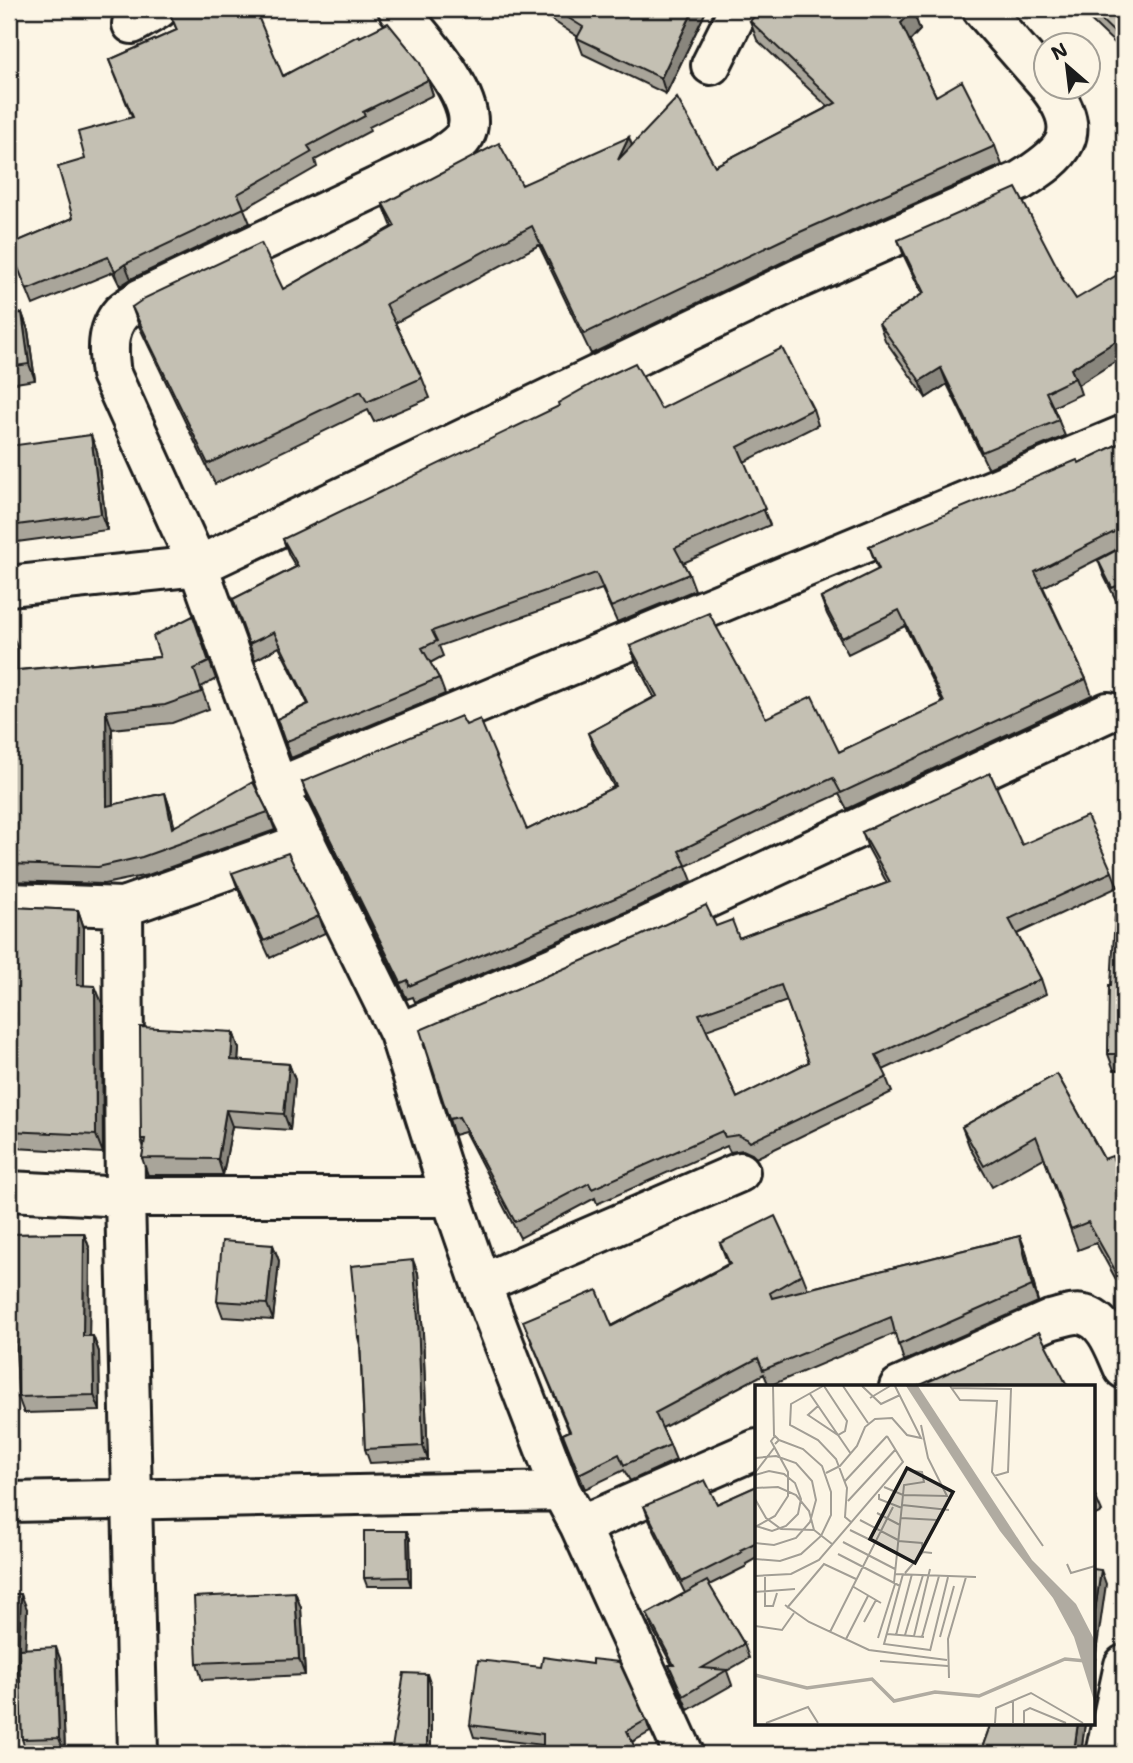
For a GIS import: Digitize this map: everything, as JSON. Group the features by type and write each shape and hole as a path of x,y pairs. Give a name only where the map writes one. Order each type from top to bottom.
{"street":[{"path":"398,9 450,74 464,103 468,118 466,133 457,145 440,156 139,299 121,313 110,331 108,352 111,374 198,566 278,787 399,1033 481,1284 561,1491 580,1526 684,1754"},
{"path":"711,65 739,9"},
{"path":"982,9 1032,67"},
{"path":"9,586 198,566 798,279 1020,181 1057,155 1065,143 1068,130 1065,113 1058,102"},
{"path":"278,787 1124,435"},
{"path":"399,1033 638,931 1108,712"},
{"path":"9,903 123,907 306,842"},
{"path":"123,907 125,1197 138,1754"},
{"path":"481,1284 740,1172"},
{"path":"9,1191 125,1197 451,1197"},
{"path":"904,1385 1050,1320 1068,1315 1083,1314 1104,1329 1124,1369"},
{"path":"580,1526 755,1450"},
{"path":"9,1502 561,1491"},
{"path":"1105,1754 1124,1665"}],"building":[{"path":"168,9 255,9 283,76 359,35 360,37 388,23 419,61 428,80 363,112 365,116 308,146 312,152 238,194 244,208 115,271 108,257 27,290 9,245 73,218 58,167 85,159 78,132 133,117 109,60 177,30"},
{"path":"554,9 694,9 661,78 577,38 583,27"},
{"path":"761,9 911,9 913,11 901,23 936,96 962,81 995,146 782,240 584,334 532,226 386,304 422,378 367,402 361,391 208,464 132,307 145,298 261,243 283,289 395,226 383,204 499,143 522,185 629,137 618,160 677,98 715,166 836,103 750,21"},
{"path":"1090,9 1124,9 1124,42"},
{"path":"1016,188 1062,278 1076,299 1124,271 1124,336 1071,369 1075,378 1046,392 1059,420 982,452 941,368 920,381 879,323 924,293 898,240"},
{"path":"22,313 29,364 9,367 9,315"},
{"path":"782,348 813,409 738,447 765,509 675,548 689,574 611,607 596,573 432,631 437,641 422,648 439,678 285,742 277,719 309,704 274,632 249,644 233,599 298,566 283,539 559,406 558,403 635,363 661,409"},
{"path":"91,435 101,514 9,526 9,446"},
{"path":"1124,441 1124,537 1120,529 1035,572 1086,679 841,793 833,778 679,851 686,865 409,986 408,980 401,983 302,782 461,716 466,725 480,719 527,830 616,786 588,733 657,696 630,646 709,613 766,718 812,696 839,752 944,702 899,610 842,638 821,598 879,569 869,546 1077,460 1079,463"},
{"path":"1124,546 1124,583 1112,588 1098,560"},
{"path":"193,616 209,662 194,669 202,692 165,705 106,711 107,806 165,793 172,828 253,782 268,812 142,857 98,867 9,864 9,629 10,671 160,657 153,636"},
{"path":"1124,743 1124,758 1119,745"},
{"path":"990,773 1022,845 1087,816 1112,872 1009,919 1041,979 876,1055 887,1077 750,1142 738,1135 725,1137 722,1131 592,1189 589,1183 515,1222 459,1117 449,1119 420,1030 706,905 716,926 732,920 739,938 890,882 862,832","holes":["781,985 809,1062 737,1098 699,1014"]},
{"path":"288,853 319,916 264,941 232,873"},
{"path":"1116,899 1124,899 1124,1054 1108,1054 1109,985"},
{"path":"9,907 78,910 77,985 95,986 96,1135 9,1131 15,1013 9,1012"},
{"path":"140,1027 233,1032 231,1060 289,1064 284,1114 226,1110 218,1159 142,1158 145,1139 141,1139"},
{"path":"1057,1074 1104,1159 1112,1156 1124,1188 1124,1286 1088,1222 1071,1229 1036,1136 984,1166 962,1127"},
{"path":"775,1216 802,1274 770,1293 772,1298 1020,1236 1032,1286 898,1345 891,1317 763,1370 758,1358 655,1413 670,1445 624,1465 619,1454 579,1474 563,1434 570,1431 523,1321 597,1290 612,1326 730,1264 720,1243"},
{"path":"84,1233 83,1336 93,1336 94,1395 18,1397 15,1300 9,1300 9,1234"},
{"path":"222,1241 273,1245 267,1304 217,1301"},
{"path":"413,1260 423,1446 365,1449 360,1337 351,1266"},
{"path":"1039,1332 1067,1385 920,1385"},
{"path":"705,1480 717,1504 755,1487 755,1543 682,1582 644,1506"},
{"path":"364,1531 407,1531 408,1577 364,1578"},
{"path":"1094,1569 1101,1570 1094,1617"},
{"path":"707,1581 744,1644 702,1668 727,1670 683,1696 669,1665 674,1665 647,1614"},
{"path":"295,1592 299,1659 197,1663 194,1597"},
{"path":"9,1594 21,1594 17,1683 9,1682"},
{"path":"56,1647 59,1738 22,1739 19,1649"},
{"path":"543,1657 592,1664 592,1659 619,1662 646,1720 627,1731 638,1754 543,1754 543,1734 470,1725 478,1660 541,1667"},
{"path":"404,1673 427,1674 427,1754 391,1754"},
{"path":"991,1724 1078,1724 1074,1751 1065,1750 1064,1754 980,1754"}]}
